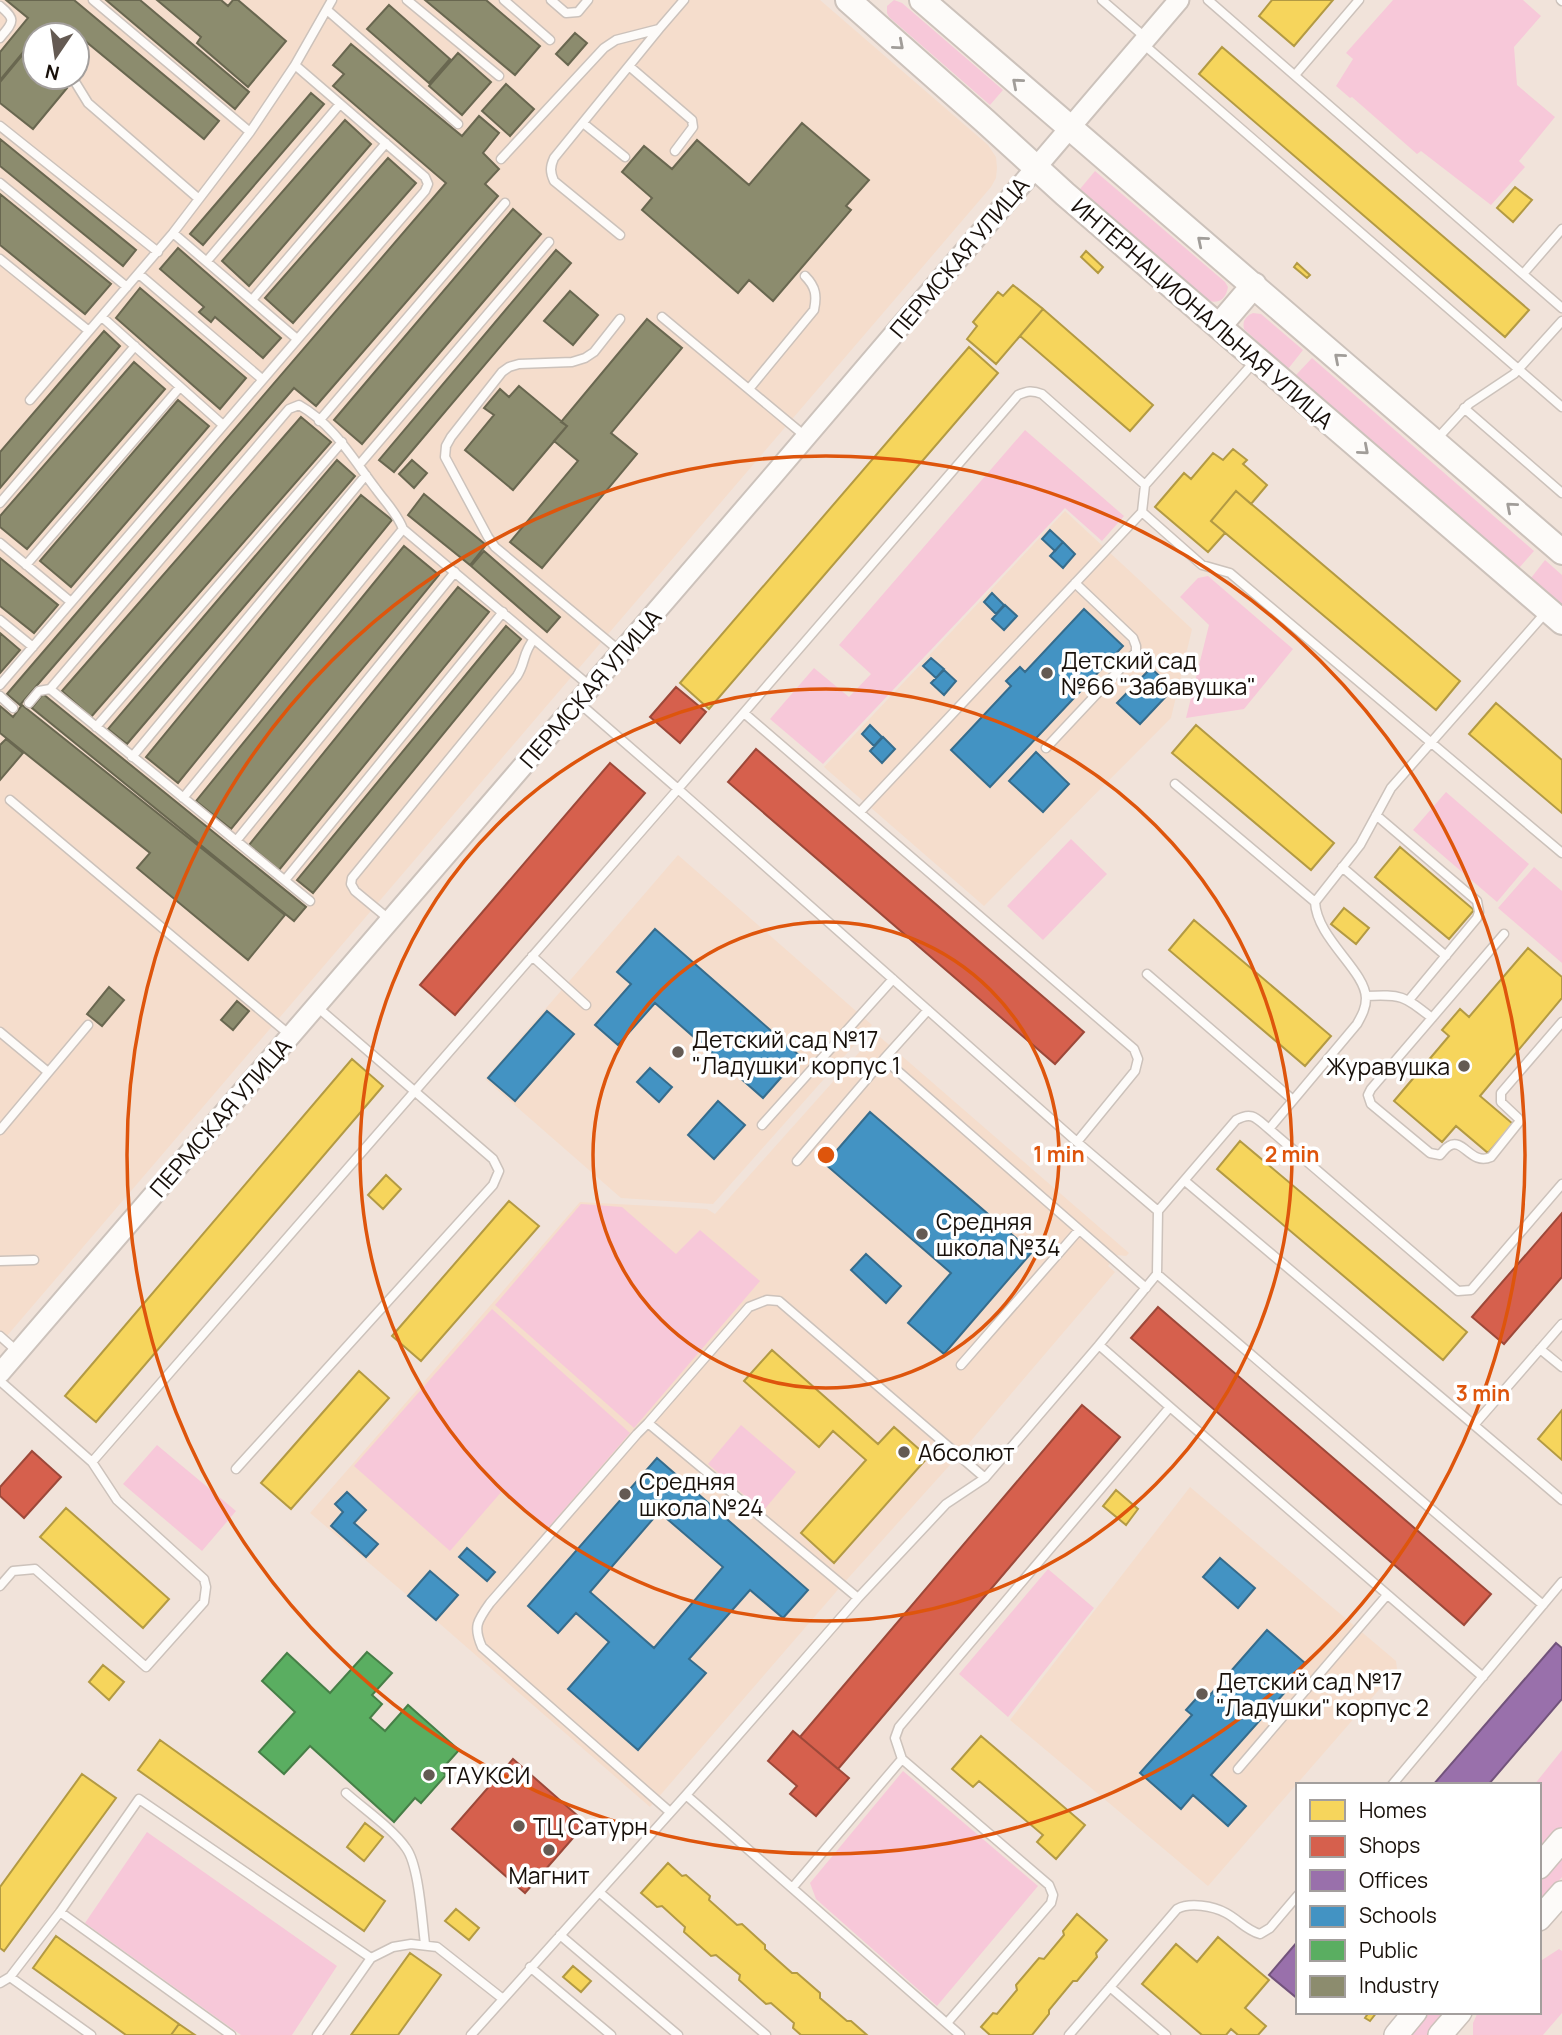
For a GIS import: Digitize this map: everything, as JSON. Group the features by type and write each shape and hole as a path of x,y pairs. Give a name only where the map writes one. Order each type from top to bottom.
{"main road":[{"path":"922,0 1562,552"},
{"name":"ИНТЕРНАЦИОНАЛЬНАЯ УЛИЦА","path":"859,4 1035,167 1555,616"},
{"path":"1219,326 1254,285"},
{"path":"1541,1865 1562,1840"},
{"path":"1541,1917 1562,1893"},
{"path":"1396,2035 1413,2014"}],"street":[{"name":"ПЕРМСКАЯ УЛИЦА","path":"0,1373 1179,0"}],"lane":[{"path":"93,0 250,132"},
{"path":"30,400 158,253 250,132 295,65 332,0"},
{"path":"407,0 499,76"},
{"path":"504,0 550,40"},
{"path":"551,0 566,13 578,12 588,0"},
{"path":"620,235 554,181 551,165 684,0"},
{"path":"1102,0 1144,40 1562,407"},
{"path":"1208,0 1562,308"},
{"path":"1295,75 1359,0"},
{"path":"0,6 12,19 12,23 0,38"},
{"path":"327,10 458,124"},
{"path":"501,159 604,48 616,40 659,29"},
{"path":"0,685 425,191 428,184 425,177 295,65"},
{"path":"629,66 692,120 693,127 675,151"},
{"path":"81,91 88,103 199,199"},
{"path":"207,261 340,104"},
{"path":"583,123 625,157"},
{"path":"0,126 158,253"},
{"path":"251,300 386,143"},
{"path":"0,183 127,287"},
{"path":"319,421 505,203"},
{"path":"1523,274 1562,229"},
{"path":"173,233 297,339"},
{"path":"359,465 549,242"},
{"path":"0,259 89,331"},
{"path":"139,274 262,379"},
{"path":"749,389 814,310 815,290 805,276"},
{"path":"102,317 223,425"},
{"path":"662,317 806,437"},
{"path":"620,319 594,352 585,358 572,362 519,364 502,372 451,437 446,446 445,457 495,547 621,652"},
{"path":"1434,441 1464,408 1519,370 1562,321"},
{"path":"0,503 135,346"},
{"path":"860,811 1142,512 1145,485 1257,358"},
{"path":"26,565 180,387"},
{"path":"92,1462 1018,396 1026,391 1042,394 1145,485"},
{"path":"29,703 39,691 50,689 289,410 299,405 342,442 398,515 403,529 534,639 678,789 1158,1211"},
{"path":"1464,408 1562,493"},
{"path":"96,727 342,442"},
{"path":"132,757 366,475"},
{"path":"1142,512 1202,565 1230,573 1562,853"},
{"path":"183,799 403,529"},
{"path":"0,543 71,602"},
{"path":"236,841 455,572"},
{"path":"1046,748 1136,652 1133,639 1075,583"},
{"path":"285,880 503,612"},
{"path":"1269,1129 1357,1024 1364,1012 1366,996 1361,982 1321,926 1315,913 1315,902 1360,845 1391,788 1432,741 1555,616"},
{"path":"0,620 33,647"},
{"path":"390,920 355,891 351,884 352,878 517,676 525,652 534,639"},
{"path":"50,689 310,901"},
{"path":"0,696 13,708"},
{"path":"744,713 1134,1049 1138,1059 1135,1071 1077,1142"},
{"path":"1175,784 1315,902"},
{"path":"10,800 290,1036"},
{"path":"1376,815 1479,905 1477,918 1409,1000"},
{"path":"1342,867 1446,956"},
{"path":"1504,934 1371,1088 1371,1104 1430,1153 1440,1154 1451,1144 1456,1144 1481,1160 1491,1157 1519,1122 1501,1102 1501,1093 1562,1022"},
{"path":"532,956 586,1005"},
{"path":"1147,974 1293,1100"},
{"path":"762,1125 893,979"},
{"path":"1366,996 1392,995 1409,1000 1432,1018"},
{"path":"236,1469 493,1185 499,1171 493,1159 316,1006"},
{"path":"797,1161 928,1010"},
{"path":"0,1130 88,1025"},
{"path":"0,1032 48,1072"},
{"path":"884,1059 1146,1288"},
{"path":"471,2035 858,1598 946,1504 985,1478 1099,1345 1157,1275 1158,1211 1236,1120 1244,1115 1254,1116 1458,1291 1471,1290 1562,1184"},
{"path":"1185,1181 1562,1500"},
{"path":"961,1365 1079,1230"},
{"path":"0,1261 34,1260"},
{"path":"1157,1275 1543,1605"},
{"path":"670,1812 482,1647 476,1633 479,1618 490,1603 749,1307 767,1300 779,1301 985,1478"},
{"path":"1474,1424 1562,1324"},
{"path":"0,1336 18,1352"},
{"path":"1099,1345 1483,1677"},
{"path":"1541,1349 1562,1367"},
{"path":"0,1381 92,1462 117,1500 204,1579 206,1587 204,1602 146,1667 35,1569 13,1571 0,1586"},
{"path":"947,2023 1051,1903 1053,1895 1049,1885 902,1759 895,1738 899,1727 1170,1407"},
{"path":"648,1423 858,1598"},
{"path":"1394,1783 1562,1582"},
{"path":"1238,1769 1387,1595"},
{"path":"793,1887 902,1759"},
{"path":"346,1793 408,1850 425,1944"},
{"path":"686,1795 960,2035"},
{"path":"0,1983 10,1977 60,1912 139,1799 371,1958"},
{"path":"599,1892 766,2035"},
{"path":"1069,2035 1177,1909 1191,1905 1221,1910 1250,1931 1260,1934 1270,1927 1296,1897"},
{"path":"60,1912 231,2035"},
{"path":"560,1935 678,2035"},
{"path":"317,2035 371,1958 393,1947 425,1944 437,1947 503,1999"},
{"path":"530,1967 611,2035"},
{"path":"10,1977 92,2035"},
{"path":"1110,1987 1166,2035"}],"shaded area":[{"path":"0,0 820,0 988,145 996,157 997,168 991,187 0,1344"},
{"path":"894,0 902,3 1003,90 990,105 889,17 887,6"},
{"path":"1393,0 1523,0 1541,16 1514,47 1517,85 1555,117 1519,161 1525,167 1491,205 1421,151 1417,154 1336,86 1353,59 1346,53"},
{"path":"1095,171 1225,282 1228,287 1222,299 1209,301 1080,189"},
{"path":"1253,313 1261,314 1303,350 1288,369 1244,329 1245,319"},
{"path":"1312,358 1534,551 1519,568 1296,375"},
{"path":"1025,430 1124,516 1102,541 1065,508 823,764 770,719 814,668 849,697 871,674 839,645"},
{"name":"Детский сад №66 \"Забавушка\"","path":"1065,511 1192,629 1171,718 984,906 824,767"},
{"path":"1545,560 1562,575 1562,605 1531,578"},
{"path":"1208,576 1293,649 1244,709 1186,718 1209,625 1180,597 1198,578"},
{"path":"1446,792 1529,864 1497,902 1413,830"},
{"path":"1071,839 1107,874 1043,940 1007,906"},
{"name":"Детский сад №17 \"Ладушки\" корпус 1","path":"678,855 872,1025 713,1204 621,1198 485,1079"},
{"path":"1534,867 1562,891 1562,963 1498,908"},
{"name":"Средняя школа №24","path":"880,1037 1129,1253 1126,1256 1118,1255 1113,1260 1108,1266 1115,1272 958,1456 842,1585 650,1807 310,1513 580,1202 707,1209 715,1214 872,1038"},
{"path":"581,1204 622,1207 676,1254 700,1230 760,1281 634,1428 495,1305"},
{"path":"492,1309 630,1433 548,1528 503,1490 450,1551 354,1466"},
{"path":"741,1425 796,1472 763,1511 708,1464"},
{"path":"157,1445 236,1511 202,1551 123,1484"},
{"name":"Детский сад №17 \"Ладушки\" корпус 2","path":"1190,1487 1396,1661 1397,1669 1208,1886 1010,1720"},
{"path":"1048,1569 1094,1608 1008,1717 959,1674"},
{"path":"1562,1750 1562,1829 1541,1851 1541,1783 1536,1783"},
{"path":"903,1771 1038,1886 937,2006 816,1899 810,1883"},
{"path":"147,1832 337,1966 292,2035 241,2035 85,1923"},
{"path":"1562,1858 1562,1877 1541,1901 1541,1882"},
{"path":"1559,1949 1562,1951 1562,2013 1543,2035 1473,2035 1473,2023 1477,2014 1541,2014 1541,1961"},
{"path":"1428,2014 1445,2014 1427,2035 1410,2035"}],"building: Homes":[{"path":"1272,0 1333,0 1294,46 1259,16"},
{"path":"1222,47 1529,310 1505,337 1199,74"},
{"path":"1515,187 1532,200 1513,222 1497,208"},
{"path":"1086,251 1103,267 1098,273 1081,257"},
{"path":"1297,263 1310,275 1307,278 1294,267"},
{"path":"1013,285 1043,309 996,364 967,339 977,326 973,322 998,292 1003,296"},
{"path":"1043,309 1153,405 1130,431 1020,336"},
{"path":"969,347 998,373 709,709 680,683"},
{"path":"1233,449 1247,460 1243,464 1267,485 1251,504 1236,491 1211,521 1225,533 1208,552 1155,507 1184,473 1191,479 1213,453 1223,460"},
{"path":"1236,491 1460,681 1436,710 1211,521"},
{"path":"1496,703 1562,760 1562,813 1469,734"},
{"path":"1196,725 1334,843 1311,870 1172,753"},
{"path":"1400,847 1474,910 1449,939 1375,877"},
{"path":"1344,908 1369,928 1356,944 1331,924"},
{"path":"1194,920 1331,1036 1305,1066 1169,950"},
{"name":"Журавушка","path":"1528,948 1562,977 1562,998 1480,1096 1513,1124 1488,1153 1456,1126 1442,1142 1394,1101 1449,1036 1442,1030 1460,1009 1469,1017"},
{"path":"352,1059 383,1086 96,1422 65,1396"},
{"path":"1240,1141 1467,1332 1443,1360 1217,1169"},
{"path":"386,1175 401,1189 383,1209 368,1195"},
{"path":"509,1201 539,1226 421,1361 392,1336"},
{"path":"772,1350 878,1444 894,1427 928,1457 834,1563 801,1533 866,1460 833,1431 819,1447 744,1381"},
{"path":"359,1371 389,1398 291,1509 261,1483"},
{"path":"1562,1410 1562,1460 1538,1439"},
{"path":"1116,1490 1138,1509 1126,1525 1103,1506"},
{"path":"66,1508 169,1599 143,1628 40,1537"},
{"path":"103,1665 124,1682 109,1700 89,1682"},
{"path":"981,1736 1085,1825 1056,1859 1037,1842 1043,1835 979,1781 973,1787 952,1769"},
{"path":"160,1740 385,1901 364,1931 138,1770"},
{"path":"82,1774 116,1798 4,1951 0,1948 0,1887"},
{"path":"365,1823 383,1837 364,1861 347,1847"},
{"path":"668,1863 710,1896 709,1900 737,1925 742,1924 792,1973 797,1973 820,1993 820,1998 867,2035 801,2035 793,2028 794,2023 771,2003 766,2004 739,1980 740,1975 716,1955 711,1956 684,1932 685,1927 662,1906 657,1907 641,1893"},
{"path":"456,1909 479,1928 469,1940 445,1921"},
{"path":"1077,1914 1107,1940 1096,1953 1097,1957 1077,1981 1073,1981 1032,2035 990,2035 981,2027 993,2013 997,2014 1017,1990 1016,1985 1039,1958 1044,1959"},
{"path":"56,1936 179,2024 171,2035 126,2035 33,1968"},
{"path":"1218,1937 1269,1980 1245,2008 1266,2026 1258,2035 1238,2035 1231,2029 1226,2035 1202,2035 1142,1984 1176,1944 1197,1962"},
{"path":"410,1953 441,1975 398,2035 351,2035"},
{"path":"573,1966 591,1981 581,1992 563,1977"},
{"path":"1368,2014 1375,2014 1370,2021 1365,2018"},
{"path":"179,2024 195,2035 171,2035"}],"building: Shops":[{"path":"676,687 706,712 680,743 650,717"},
{"path":"756,749 1084,1032 1055,1064 728,782"},
{"path":"610,763 645,793 455,1015 420,985"},
{"path":"1562,1213 1562,1277 1504,1344 1472,1317"},
{"path":"1158,1307 1491,1594 1464,1625 1131,1338"},
{"path":"1082,1405 1120,1437 838,1769 800,1737"},
{"path":"32,1451 61,1477 24,1518 0,1496 0,1487"},
{"path":"793,1731 849,1778 816,1816 790,1794 797,1786 768,1761"},
{"name":"ТЦ Сатурн","path":"513,1759 586,1823 525,1893 452,1829"}],"building: Offices":[{"path":"1556,1643 1562,1648 1562,1699 1490,1783 1435,1783"},
{"path":"1296,1943 1296,1997 1269,1975"}],"building: Schools":[{"path":"1050,530 1063,542 1055,551 1042,539"},
{"path":"1063,542 1075,554 1063,568 1050,556"},
{"path":"992,593 1004,605 996,614 984,602"},
{"path":"1005,605 1017,616 1004,630 992,619"},
{"path":"1084,609 1123,646 990,787 951,750 1011,686 1006,681 1020,667 1025,672"},
{"path":"931,658 944,669 936,678 923,666"},
{"path":"1151,668 1173,689 1140,724 1117,703"},
{"path":"944,670 956,681 944,695 931,683"},
{"path":"870,725 882,737 874,746 862,734"},
{"path":"883,737 895,749 882,763 870,751"},
{"path":"1036,752 1069,784 1043,812 1009,781"},
{"path":"655,929 800,1056 763,1098 655,1003 618,1045 595,1025 631,984 617,972"},
{"path":"547,1011 574,1034 515,1101 488,1078"},
{"path":"650,1068 672,1087 659,1102 637,1082"},
{"path":"718,1101 745,1125 714,1159 688,1135"},
{"path":"870,1112 1032,1252 944,1354 908,1323 951,1273 825,1164"},
{"path":"866,1254 901,1286 886,1303 851,1270"},
{"path":"657,1458 808,1590 783,1618 750,1590 689,1659 706,1673 638,1750 568,1689 609,1642 576,1613 558,1633 528,1606","holes":["659,1512 723,1567 654,1648 590,1592"]},
{"path":"347,1492 366,1510 354,1523 378,1544 366,1557 331,1526 343,1512 335,1504"},
{"path":"467,1548 495,1572 487,1581 459,1557"},
{"path":"1220,1558 1255,1588 1238,1608 1203,1577"},
{"path":"430,1571 458,1595 436,1620 408,1596"},
{"path":"1267,1630 1305,1663 1292,1678 1295,1681 1211,1775 1246,1806 1228,1826 1193,1795 1181,1809 1140,1773 1192,1715 1186,1710 1204,1690 1210,1695"}],"building: Public":[{"path":"367,1652 392,1673 372,1695 382,1704 370,1718 385,1731 408,1705 459,1750 441,1770 446,1775 421,1803 415,1798 394,1822 310,1746 284,1774 259,1752 295,1712 262,1681 287,1653 330,1693"}],"building: Industry":[{"path":"6,0 74,0 219,121 204,139 91,46 91,21 26,21 28,18"},
{"path":"106,0 140,0 249,92 235,109"},
{"path":"157,0 221,0 228,6 233,0 238,0 286,41 248,87 197,43 201,37"},
{"path":"425,0 486,0 540,46 515,75"},
{"path":"389,5 450,59 429,83 367,29"},
{"path":"21,26 21,55 0,80 0,52"},
{"path":"575,33 587,43 568,65 556,54"},
{"path":"351,44 462,136 479,116 499,133 483,153 499,169 485,184 498,196 316,406 294,388 20,705 7,694 446,183 333,86 344,74 333,65"},
{"path":"458,53 491,82 462,115 429,86"},
{"path":"21,57 21,91 65,91 33,129 0,103 0,82"},
{"path":"506,84 534,109 510,136 482,111"},
{"path":"311,93 324,104 203,245 190,234"},
{"path":"345,120 371,144 249,286 222,261"},
{"path":"802,123 869,180 846,206 851,210 773,301 749,280 738,293 642,210 652,198 622,172 644,146 672,169 697,140 749,185"},
{"path":"0,139 136,250 123,266 0,166"},
{"path":"388,158 416,183 293,323 265,298"},
{"path":"0,194 111,284 85,314 0,245"},
{"path":"513,209 541,234 362,444 334,420"},
{"path":"178,248 281,338 263,358 215,317 211,322 199,312 204,307 160,269"},
{"path":"556,250 571,263 394,472 379,460"},
{"path":"140,288 246,378 220,409 116,318"},
{"path":"570,291 598,315 573,345 544,321"},
{"path":"647,319 682,348 611,433 637,454 542,568 510,542 578,461 554,441 567,426 561,422"},
{"path":"104,331 120,346 0,488 0,452"},
{"path":"134,362 165,389 27,549 0,527 0,516"},
{"path":"519,386 567,426 513,490 465,450 494,415 484,408 500,389 509,397"},
{"path":"178,400 209,426 71,587 40,561"},
{"path":"301,417 331,442 91,717 62,691"},
{"path":"337,460 355,476 127,744 108,729"},
{"path":"412,460 427,473 414,488 399,474"},
{"path":"424,494 486,545 470,565 408,515"},
{"path":"361,495 392,520 178,783 146,757"},
{"path":"404,546 439,575 231,829 196,801"},
{"path":"484,551 560,617 547,632 471,566"},
{"path":"0,558 58,605 34,633 0,606"},
{"path":"458,587 489,612 279,870 249,845"},
{"path":"506,626 521,639 313,893 297,880"},
{"path":"0,633 20,650 0,673"},
{"path":"43,694 306,907 294,921 32,708"},
{"path":"22,705 285,915 248,960 137,868 150,853 0,733 0,706 13,717"},
{"path":"6,739 23,753 0,780 0,745"},
{"path":"109,987 124,1000 102,1026 87,1014"},
{"path":"237,1001 249,1011 233,1030 221,1020"}],"place":[{"name":"Детский сад №66 \"Забавушка\"","path":"1047,673"},
{"name":"Детский сад №17 \"Ладушки\" корпус 1","path":"678,1052"},
{"name":"Журавушка","path":"1464,1066"},
{"name":"Средняя школа №34","path":"922,1234"},
{"name":"Абсолют","path":"904,1452"},
{"name":"Средняя школа №24","path":"625,1494"},
{"name":"Детский сад №17 \"Ладушки\" корпус 2","path":"1202,1694"},
{"name":"ТАУКСИ","path":"429,1775"},
{"name":"ТЦ Сатурн","path":"519,1826"},
{"name":"Магнит","path":"549,1850"}]}
